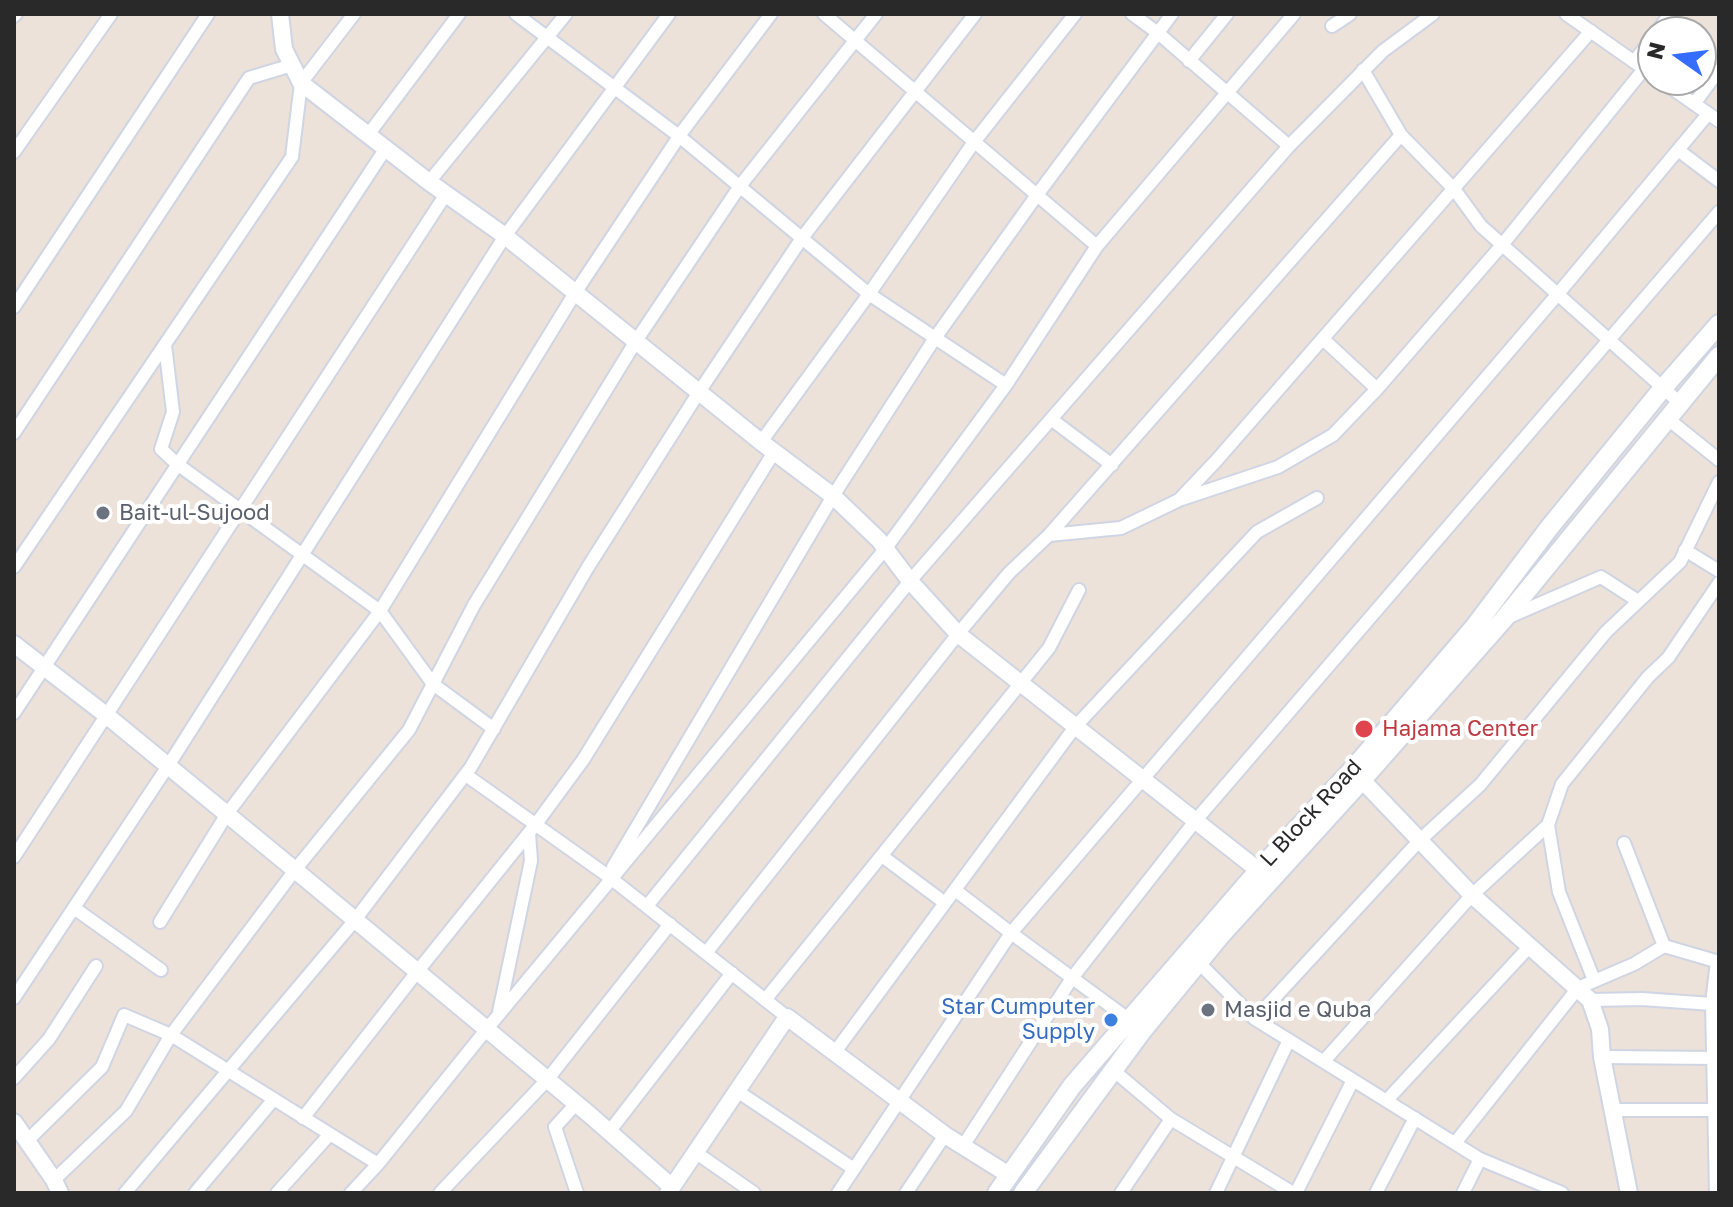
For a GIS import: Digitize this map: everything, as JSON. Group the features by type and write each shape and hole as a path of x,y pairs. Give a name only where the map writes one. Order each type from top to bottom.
{"main road":[{"name":"L Block Road","path":"997,1193 1072,1086 1198,962 1352,770 1475,626 1549,528 1663,388 1719,324"},
{"name":"L Block Road","path":"1023,1193 1113,1070 1136,1025 1265,876 1362,780 1503,620 1719,356"}],"street":[{"path":"14,152 111,14"},
{"path":"14,307 208,14"},
{"path":"280,14 284,49 301,83 505,236 767,447 833,496 879,540 910,581 958,634 1265,876"},
{"path":"14,567 292,157 301,83 354,14"},
{"path":"368,135 459,14"},
{"path":"516,14 679,136 869,294 1006,385"},
{"path":"429,182 566,14"},
{"path":"14,998 168,766 505,236 669,14"},
{"path":"160,922 227,814 380,611 575,293 679,136 771,14"},
{"path":"824,14 1097,246"},
{"path":"14,1122 57,1187 126,1111 171,1035 295,870 409,730 474,605 636,341 740,186 876,14"},
{"path":"125,1193 355,920 466,775 588,567 802,238 975,14"},
{"path":"303,1118 583,760 767,447 974,142 1075,14"},
{"path":"1132,14 1289,146"},
{"path":"610,877 833,496 935,338 1172,14"},
{"path":"1189,61 1227,14"},
{"path":"351,1193 886,548 1006,385 1097,246 1294,14"},
{"path":"1332,26 1350,14"},
{"path":"647,906 910,581 1289,146 1383,51 1433,14"},
{"path":"1572,16 1637,64"},
{"path":"1179,500 1591,31"},
{"path":"14,433 249,78 292,65"},
{"path":"1363,70 1401,135 1454,189 1481,226 1680,403"},
{"path":"1694,104 1719,70"},
{"path":"1049,535 1121,528 1179,500 1278,467 1333,435 1502,245 1637,78"},
{"path":"838,1193 1011,933 1678,150 1714,118 1683,96"},
{"path":"706,953 1009,573 1049,535 1112,465 1401,135"},
{"path":"14,713 386,148"},
{"path":"1678,150 1719,181"},
{"path":"14,857 446,194"},
{"path":"963,1146 1072,978 1196,820 1719,212"},
{"path":"1323,339 1377,389"},
{"path":"165,345 173,412 161,449 177,464 380,611 433,684 494,729"},
{"path":"1051,419 1112,465"},
{"path":"1668,419 1719,460"},
{"path":"1255,1019 1420,840 1480,785 1606,632 1680,562 1719,482"},
{"path":"835,1052 1075,727 1257,532 1317,498"},
{"path":"1685,550 1719,571"},
{"path":"1503,620 1601,577 1638,601"},
{"path":"1594,980 1559,892 1548,825 1562,784 1648,677 1668,658 1719,583"},
{"path":"765,1000 1049,648 1079,590"},
{"path":"14,644 295,870 609,1132 670,1190 787,1017"},
{"path":"466,775 532,829 610,877 787,1017 945,1135 1009,1175"},
{"path":"1362,780 1472,895 1584,994 1600,1029 1602,1057 1629,1193"},
{"path":"1324,1061 1472,895 1548,825"},
{"path":"498,1015 531,861 532,829"},
{"path":"1624,843 1664,946"},
{"path":"882,856 945,903"},
{"path":"955,890 1136,1025"},
{"path":"74,908 161,970"},
{"path":"440,1193 547,1080 670,924"},
{"path":"1387,1100 1530,946"},
{"path":"1455,1143 1594,980 1634,964 1664,946 1718,961 1712,1004 1717,1058 1716,1193"},
{"path":"1198,962 1255,1019 1480,1159 1562,1193"},
{"path":"14,1078 49,1039 96,966"},
{"path":"609,1132 732,973"},
{"path":"1584,994 1712,1004"},
{"path":"27,1141 102,1067 124,1015 171,1035 378,1164"},
{"path":"1216,1193 1289,1040"},
{"path":"1602,1057 1717,1058"},
{"path":"1113,1070 1171,1119 1295,1193 1353,1080"},
{"path":"737,1091 854,1169"},
{"path":"195,1193 274,1099"},
{"path":"576,1104 555,1127 577,1193"},
{"path":"1612,1110 1717,1110"},
{"path":"1376,1193 1415,1118"},
{"path":"1121,1193 1171,1119"},
{"path":"277,1193 330,1134"},
{"path":"906,1193 945,1135"},
{"path":"695,1152 754,1193"},
{"path":"1463,1193 1480,1159"}],"place":[{"name":"Bait-ul-Sujood","path":"103,513"},
{"name":"Hajama Center","path":"1364,729"},
{"name":"Masjid e Quba","path":"1208,1010"},
{"name":"Star Cumputer Supply","path":"1111,1020"}]}
